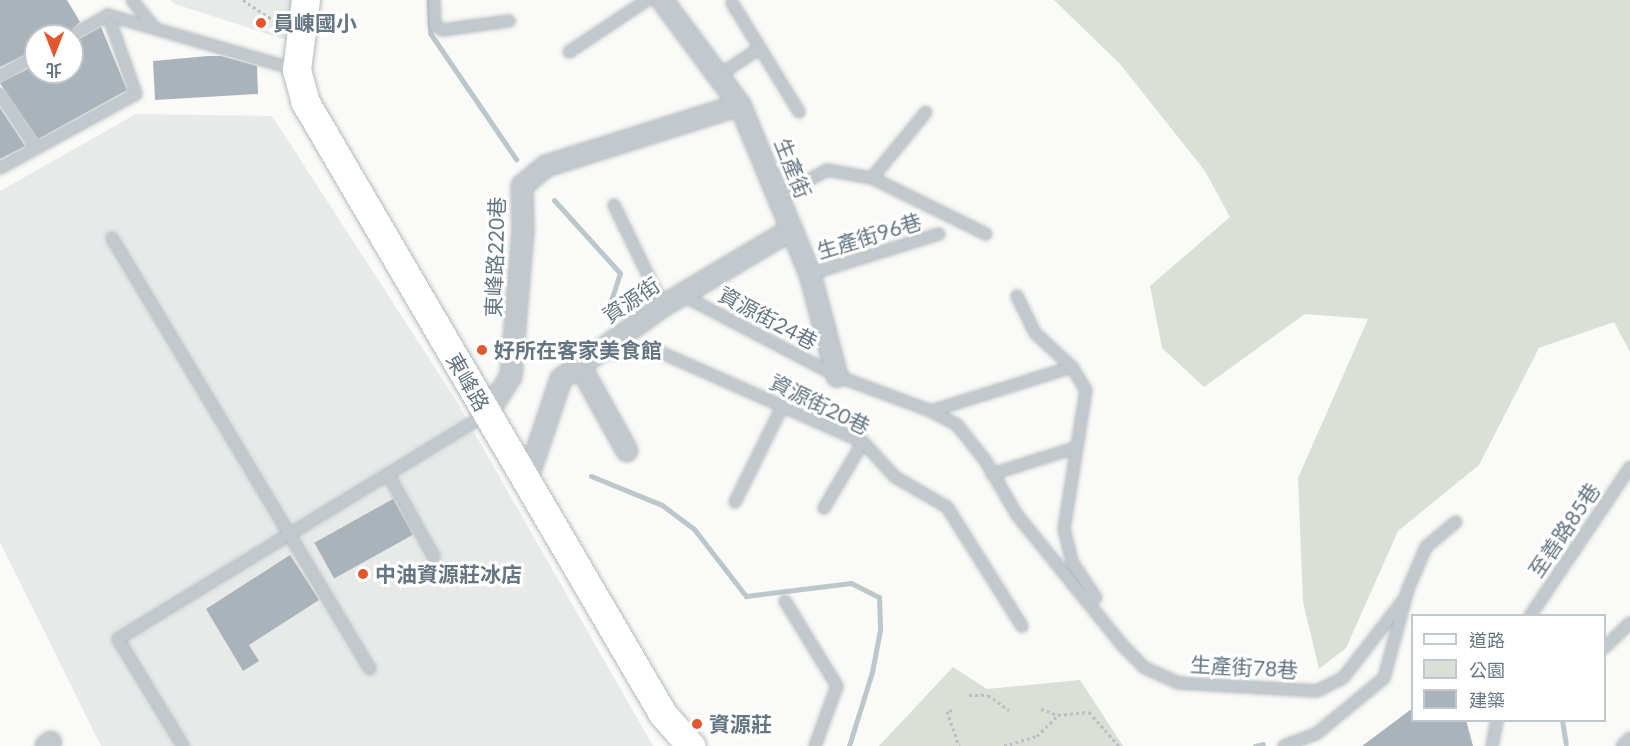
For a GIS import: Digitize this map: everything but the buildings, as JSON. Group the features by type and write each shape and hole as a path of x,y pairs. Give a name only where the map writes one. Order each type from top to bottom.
{"main road":[{"name":"東峰路","path":"306,0 297,70 306,103 663,714 691,746"}],"street":[{"name":"生產街","path":"662,0 740,105 810,274 837,376"},
{"name":"東峰路220巷","path":"487,414 511,376 523,231 522,186 546,166 740,105"},
{"name":"資源街","path":"527,480 561,379 663,306 792,229"},
{"path":"579,364 627,451"}],"lane":[{"path":"132,0 153,26"},
{"path":"434,0 435,25 442,30 509,21"},
{"path":"569,52 646,0"},
{"path":"732,3 799,112"},
{"path":"0,168 136,94 108,15"},
{"path":"84,29 108,15 153,26 297,70"},
{"path":"718,76 760,48"},
{"path":"0,76 24,63"},
{"path":"0,94 35,147"},
{"path":"872,177 926,112"},
{"path":"779,196 827,170 872,177 986,234"},
{"path":"614,205 663,306"},
{"name":"生產街96巷","path":"810,274 939,234"},
{"path":"112,238 370,669"},
{"name":"資源街24巷","path":"682,295 837,376"},
{"path":"1017,296 1035,333 1072,367 1086,390 1064,529 1072,562 1096,598"},
{"name":"資源街20巷","path":"597,352 618,354 653,349 863,442 895,477 947,507 1022,626"},
{"path":"931,411 1072,367"},
{"name":"生產街78巷","path":"837,376 931,411 957,425 1017,514 1123,646 1144,668 1178,683 1317,691 1343,678 1406,593"},
{"path":"735,502 782,407"},
{"path":"183,746 118,639 487,414"},
{"path":"824,508 863,442"},
{"path":"992,474 1076,448"},
{"name":"至善路85巷","path":"1531,614 1630,467"},
{"path":"388,474 434,557"},
{"path":"1284,746 1316,734 1384,678 1406,593 1426,547 1456,522"},
{"path":"785,601 837,686 815,746"},
{"path":"1606,647 1630,623"},
{"path":"1492,746 1497,722"},
{"path":"1622,746 1630,738"}],"path":[{"path":"243,0 269,21 303,34"},
{"path":"969,695 988,695 1009,710"},
{"path":"1041,709 1058,715 1089,712 1119,746"},
{"path":"952,710 947,711 959,746"},
{"path":"1004,746 1036,736 1058,715"}],"shaded area":[{"name":"員崠國小","path":"170,0 291,0 289,41 175,4"},
{"path":"136,114 272,116 454,397 653,746 101,746 0,542 0,191"}],"green space":[{"path":"1054,0 1630,0 1630,352 1614,322 1539,348 1479,465 1398,531 1346,648 1319,669 1303,602 1298,478 1368,319 1305,314 1204,387 1162,348 1150,286 1230,217 1205,171 1120,64"},
{"path":"953,667 987,689 1080,680 1123,746 879,746"}],"waterway":[{"path":"429,0 430,33 516,159"},
{"path":"554,200 620,273 608,310"},
{"path":"591,476 662,505 694,529 746,596 851,583 879,597 880,630 872,672 849,746"},
{"path":"1562,722 1566,744"},
{"path":"1255,746 1263,744"}],"place":[{"name":"員崠國小","path":"261,23"},
{"name":"好所在客家美食館","path":"482,350"},
{"name":"中油資源莊冰店","path":"363,574"},
{"name":"資源莊","path":"697,724"}]}
